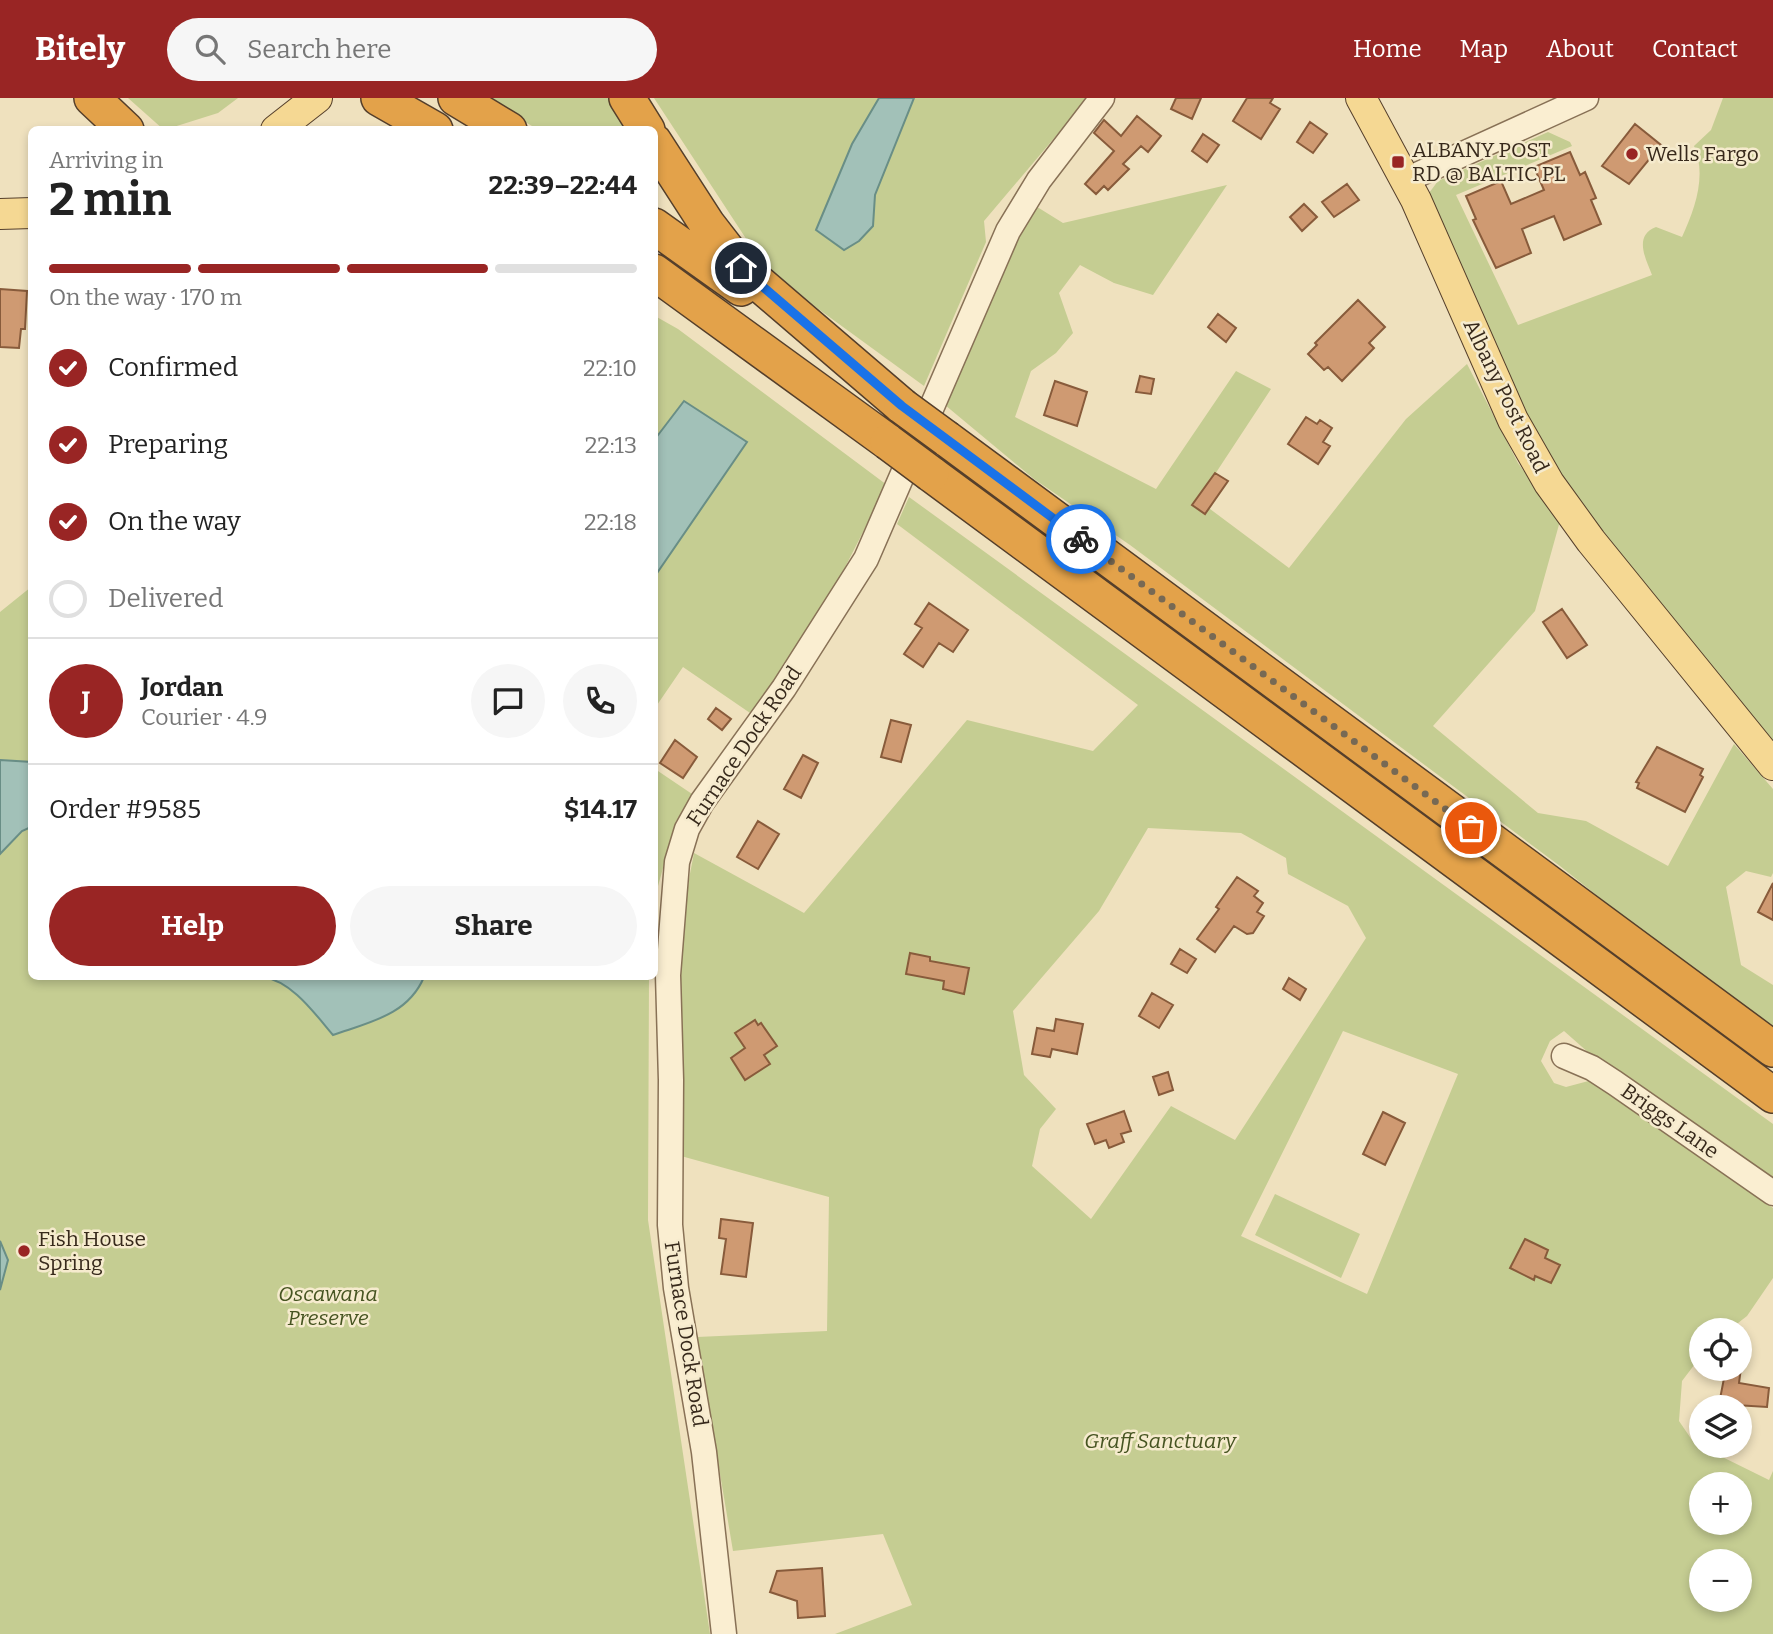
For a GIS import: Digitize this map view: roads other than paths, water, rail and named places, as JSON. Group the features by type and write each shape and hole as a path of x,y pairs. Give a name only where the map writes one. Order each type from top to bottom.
{"highway":[{"path":"92,98 122,126"},
{"path":"456,98 502,126"},
{"path":"627,98 644,126"},
{"path":"386,102 428,126"},
{"path":"658,148 707,225 741,268 902,406"},
{"path":"658,229 1773,1049"},
{"path":"658,275 1773,1095"},
{"path":"658,300 756,358 888,442"}],"main road":[{"path":"281,126 317,98"},
{"name":"Albany Post Road","path":"1361,98 1406,180 1501,395 1549,483 1591,541 1773,765"},
{"path":"0,214 28,213"}],"street":[{"name":"Furnace Dock Road","path":"724,1634 704,1452 676,1288 670,1225 669,939 680,848 700,806 784,688 864,564 1008,231 1039,180 1102,98"},
{"path":"1406,180 1586,98"},
{"name":"Briggs Lane","path":"1564,1056 1592,1068 1615,1083 1773,1193"}],"water":[{"path":"879,98 914,98 875,195 873,226 859,241 844,250 816,230 852,144"},
{"path":"684,401 747,442 658,572 658,435"},
{"path":"0,760 28,762 28,828 0,854"},
{"path":"274,980 422,980 417,990 398,1009 374,1021 333,1035 311,1008"},
{"path":"0,1241 8,1260 0,1290"}],"place":[{"name":"Wells Fargo","path":"1632,154"},
{"name":"ALBANY POST RD @ BALTIC PL","path":"1398,162"},
{"name":"Fish House Spring","path":"24,1251"}],"park label":[{"name":"Oscawana Preserve","path":"328,1306"},
{"name":"Graff Sanctuary","path":"1160,1441"}]}
